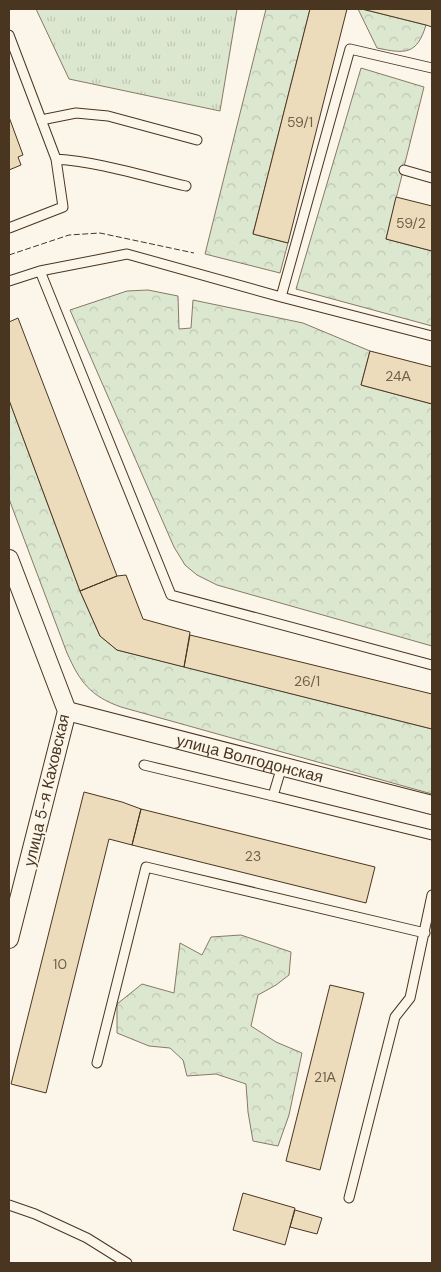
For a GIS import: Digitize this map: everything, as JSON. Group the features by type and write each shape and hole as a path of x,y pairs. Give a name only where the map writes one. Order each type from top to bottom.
{"street":[{"name":"улица 5-я Каховская","path":"9,559 67,711 9,939"},
{"name":"улица Волгодонская","path":"67,711 432,805"}],"lane":[{"path":"9,36 56,160 63,207 9,228"},
{"path":"282,298 350,49 432,68"},
{"path":"41,120 76,114 108,116 197,140"},
{"path":"56,160 74,160 186,186"},
{"path":"404,170 432,178"},
{"path":"9,281 40,271 127,254 282,298 432,336"},
{"path":"40,271 171,595 432,665"},
{"path":"144,765 432,835"},
{"path":"273,796 282,766"},
{"path":"97,1063 146,867 425,933"},
{"path":"349,1198 395,1017 410,998 432,895"},
{"path":"9,1206 35,1214 87,1238 112,1259 126,1263"}],"green space":[{"path":"36,9 237,9 220,111 69,79"},
{"path":"266,9 310,9 253,234 288,243 280,273 205,254"},
{"path":"358,9 426,25 418,42 409,50 395,51 377,48"},
{"path":"361,68 424,87 386,239 432,251 432,326 296,289"},
{"path":"148,290 178,296 179,329 191,328 193,300 303,323 370,351 361,385 432,404 432,646 217,585 197,575 185,565 174,547 70,310 127,291"},
{"path":"9,400 80,591 100,636 117,650 432,729 432,794 121,707 101,698 87,687 67,653 9,499"},
{"path":"241,935 291,952 289,975 258,995 251,1026 276,1042 302,1053 289,1115 278,1146 253,1141 246,1084 216,1074 187,1076 183,1060 170,1048 149,1046 117,1033 117,1004 142,984 174,993 180,943 202,955 211,937"}],"building":[{"path":"310,9 347,9 288,243 253,234"},
{"path":"362,9 432,9 432,27 426,25"},
{"path":"9,117 23,155 18,157 21,165 9,170"},
{"path":"396,197 432,206 432,251 386,239"},
{"path":"18,318 117,576 80,591 9,400 9,322"},
{"path":"370,351 432,367 432,404 361,385"},
{"path":"126,575 143,619 190,632 184,667 117,650 100,636 80,591 117,576"},
{"path":"190,635 432,694 432,729 184,667"},
{"path":"84,792 141,809 132,845 109,839 46,1093 11,1084"},
{"path":"141,809 375,867 366,903 132,845"},
{"path":"330,985 364,993 320,1170 286,1161"},
{"path":"243,1193 295,1208 285,1245 233,1230"},
{"path":"295,1210 322,1218 317,1234 290,1227"}],"fence":[{"path":"9,255 69,235 100,233 194,253"}]}
